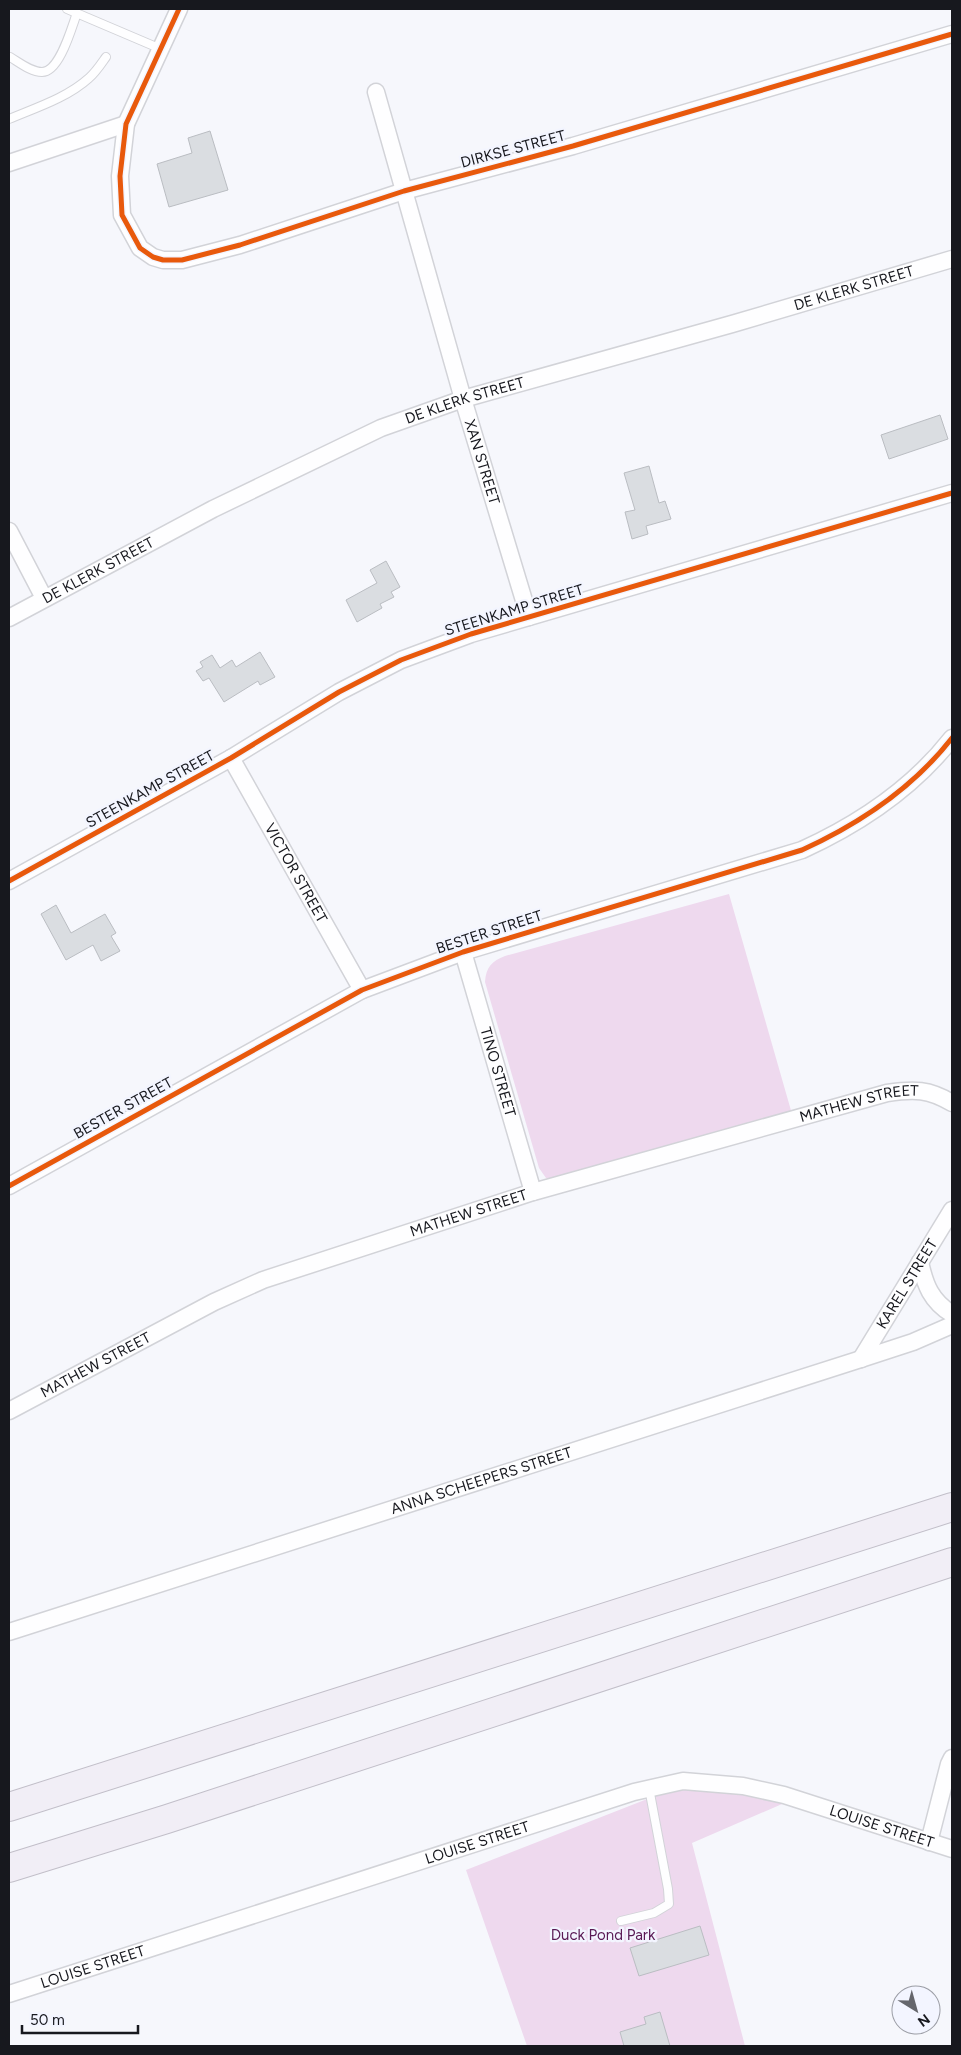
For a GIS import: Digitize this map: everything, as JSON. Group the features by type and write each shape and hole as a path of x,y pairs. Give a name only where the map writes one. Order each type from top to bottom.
{"highway":[{"path":"724,1581 952,1486"},
{"path":"9,1807 724,1581 952,1506"},
{"path":"9,1868 167,1819 952,1562"},
{"path":"730,1634 952,1572"}],"street":[{"name":"DIRKSE STREET","path":"179,9 126,124 120,176 122,215 140,248 153,257 163,260 182,260 240,245 404,191 573,146 952,34"},
{"name":"XAN STREET","path":"376,92 463,399 529,617"},
{"path":"9,163 126,124"},
{"name":"DE KLERK STREET","path":"9,618 212,509 381,428 463,399 732,324 952,258"},
{"name":"STEENKAMP STREET","path":"9,881 231,758 339,692 401,660 471,634 952,493"},
{"path":"9,531 44,598"},
{"name":"BESTER STREET","path":"9,1186 362,990 464,952 802,850 827,839 878,808 922,772 952,738"},
{"name":"VICTOR STREET","path":"231,758 362,990"},
{"name":"TINO STREET","path":"464,952 533,1192"},
{"name":"MATHEW STREET","path":"9,1411 214,1302 263,1280 533,1192 888,1093 903,1090 926,1091 938,1094 952,1102"},
{"name":"KAREL STREET","path":"861,1359 952,1210"},
{"path":"920,1262 924,1282 929,1292 939,1304 952,1314"},
{"name":"ANNA SCHEEPERS STREET","path":"9,1632 861,1359 913,1342 952,1325"},
{"path":"929,1842 952,1758"},
{"name":"LOUISE STREET","path":"9,1994 649,1788 683,1781 743,1786 784,1795 952,1849"}],"lane":[{"path":"67,9 160,49"},
{"path":"10,57 26,67 42,72 53,68 62,52 77,13"},
{"path":"9,119 72,90 89,78 106,57"},
{"path":"621,1921 654,1913 662,1910 669,1904 668,1889 649,1788"}],"green space":[{"path":"729,894 792,1114 554,1180 546,1178 539,1168 485,982 488,968 493,962 505,956"},
{"name":"Duck Pond Park","path":"683,1785 789,1801 692,1843 745,2046 527,2046 466,1870"}],"building":[{"path":"210,131 228,190 169,207 157,164 192,153 188,138"},
{"path":"940,415 948,439 889,459 881,435"},
{"path":"649,466 659,503 665,501 671,519 646,526 648,534 632,539 625,512 635,510 624,473"},
{"path":"386,561 400,587 391,592 394,597 380,604 382,608 357,622 346,600 377,583 370,570"},
{"path":"260,652 275,677 260,685 258,681 224,702 209,678 203,681 196,671 203,667 200,662 212,655 220,668 232,660 236,667"},
{"path":"56,905 71,933 105,914 116,933 111,936 120,951 101,961 93,945 66,960 41,914"},
{"path":"700,1926 709,1955 639,1976 630,1948"},
{"path":"660,2012 670,2046 624,2046 620,2032 646,2024 644,2017"}],"cycle path":[{"path":"179,9 126,124 120,176 122,215 140,248 153,257 163,260 182,260 240,245 404,191 573,146 952,34"},
{"path":"9,881 231,758 339,692 401,660 471,634 952,493"},
{"path":"9,1186 362,990 463,952 802,850 844,829 884,803 920,773 952,738"}]}
